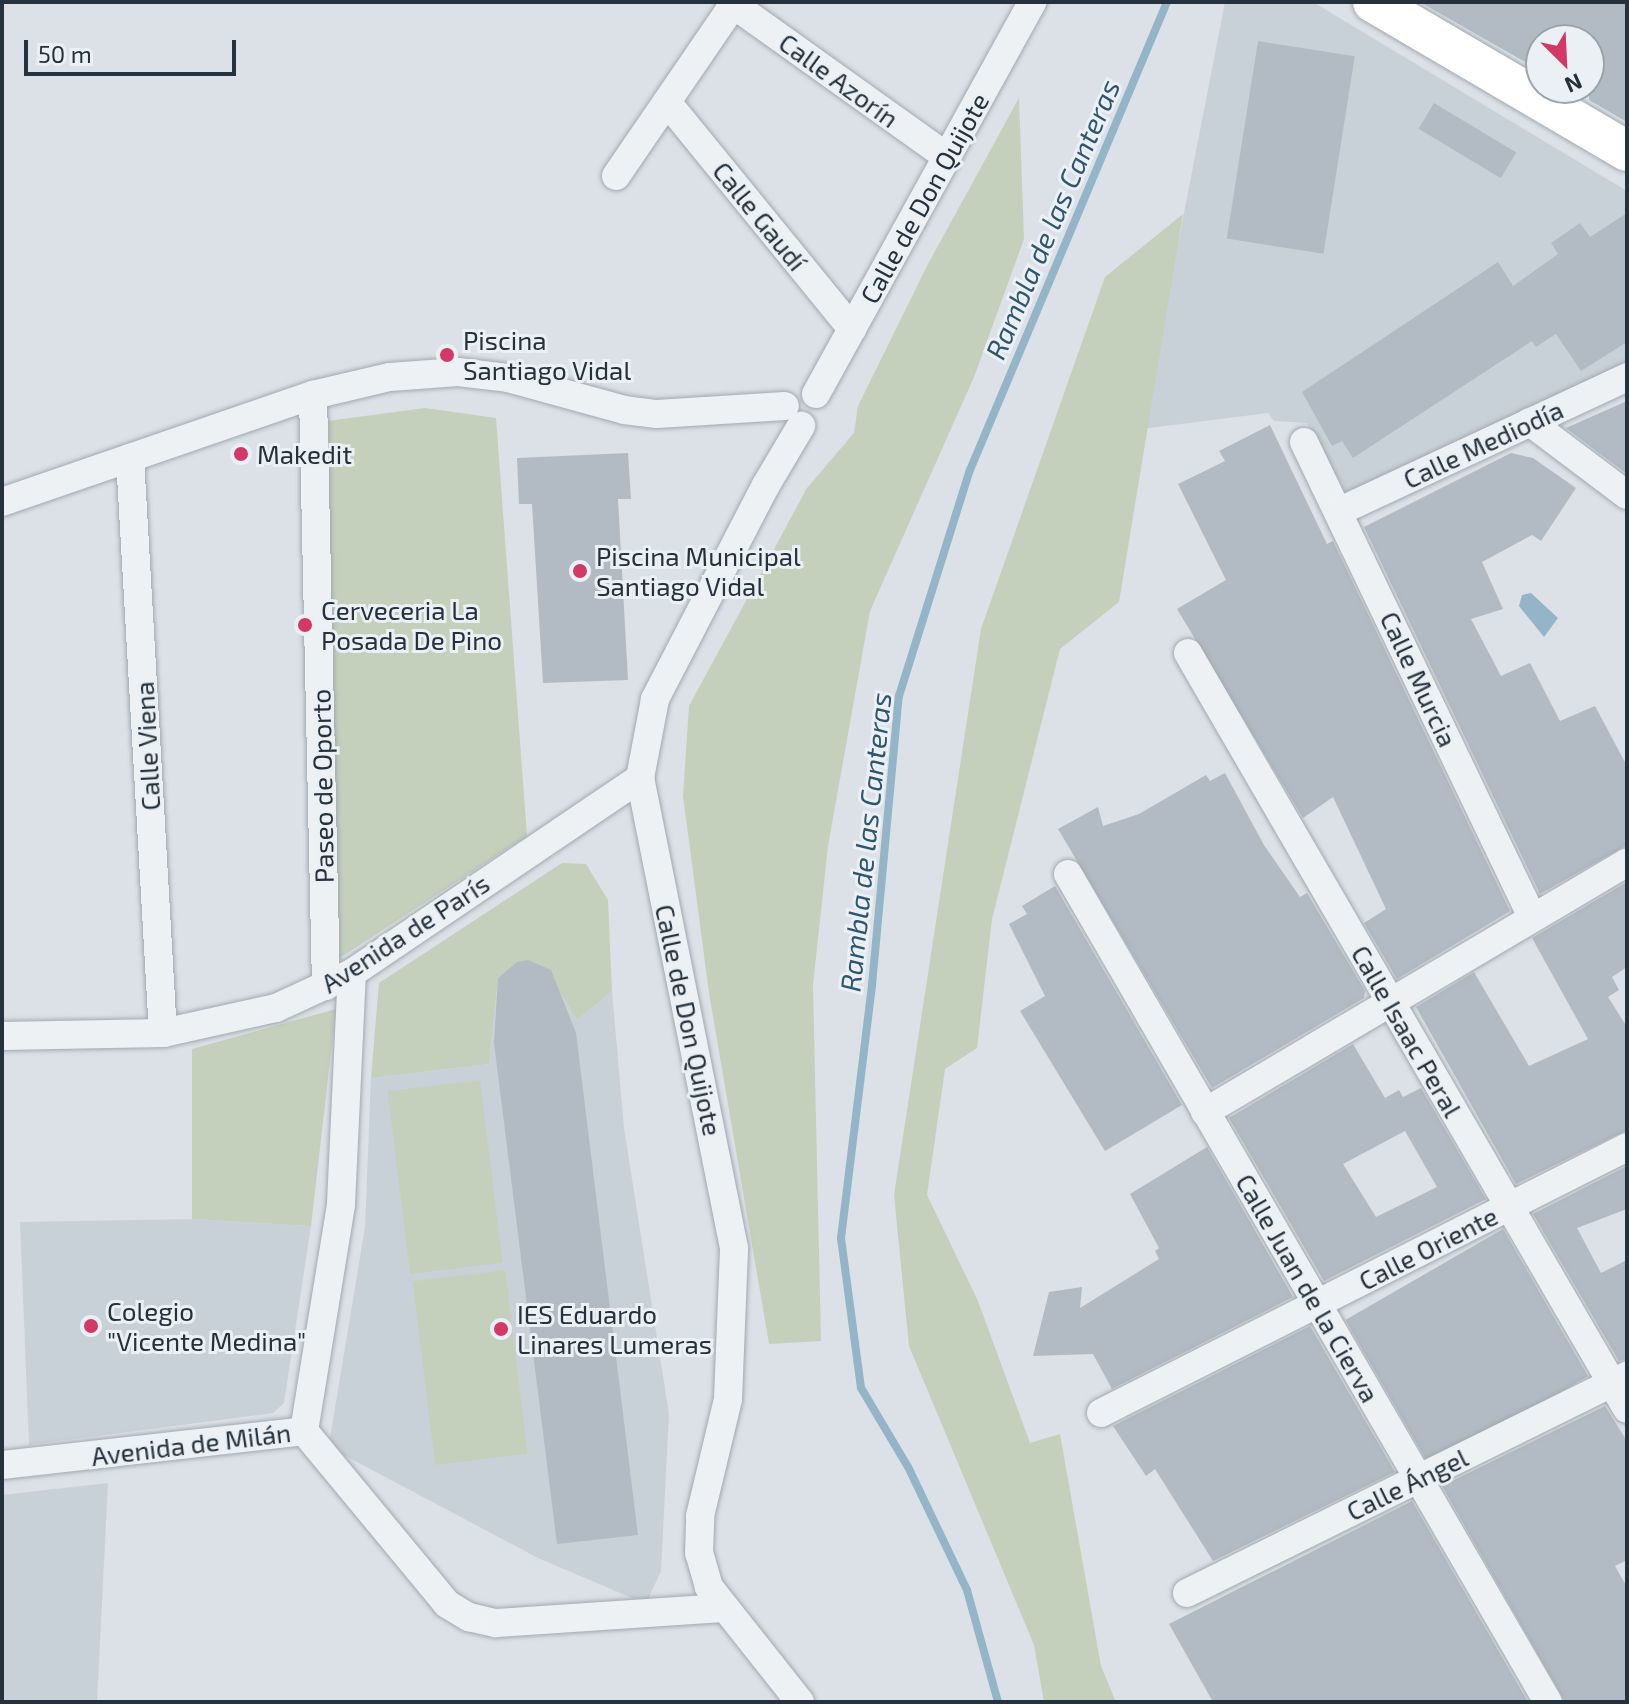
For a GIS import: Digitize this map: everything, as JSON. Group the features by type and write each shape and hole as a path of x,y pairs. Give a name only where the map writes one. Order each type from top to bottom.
{"main road":[{"path":"1373,2 1627,151"}],"street":[{"name":"Calle de Don Quijote","path":"800,1702 744,1636 709,1587 699,1553 700,1516 728,1399 734,1248 640,778 655,699 793,416 795,392 816,394 1032,2"},
{"name":"Calle Azorín","path":"733,3 947,157"},
{"path":"616,176 733,3"},
{"name":"Calle Gaudí","path":"667,102 852,329"},
{"path":"2,502 313,395 390,377 458,372 508,378 624,410 657,414 793,416"},
{"name":"Calle Mediodía","path":"1340,511 1627,377"},
{"name":"Paseo de Oporto","path":"313,395 326,986"},
{"path":"1530,422 1627,495"},
{"name":"Calle Murcia","path":"1304,442 1340,511 1532,917"},
{"name":"Calle Viena","path":"130,458 163,1033"},
{"name":"Calle Isaac Peral","path":"1188,653 1389,1001 1511,1206 1620,1380 1627,1409"},
{"name":"Avenida de París","path":"2,1036 163,1033 250,1016 326,986 352,973 640,778"},
{"path":"1205,1112 1627,862"},
{"name":"Calle Juan de la Cierva","path":"1068,874 1545,1701"},
{"name":"Avenida de Milán","path":"2,1465 304,1431 341,1204 352,973"},
{"name":"Calle Oriente","path":"1101,1413 1627,1147"},
{"name":"Calle Ángel","path":"1187,1593 1620,1380"},
{"path":"304,1431 447,1604 469,1617 496,1623 724,1608"}],"shaded area":[{"path":"1225,2 1313,2 1627,191 1627,362 1347,495 1307,423 1274,421 1268,413 1142,429"},
{"name":"IES Eduardo Linares Lumeras","path":"522,962 549,975 577,1020 612,991 624,1128 669,1414 661,1571 646,1604 538,1558 340,1453 330,1438 365,1227 371,1078 489,1064 498,978"},
{"path":"192,1219 311,1226 284,1403 273,1413 29,1445 20,1222"},
{"path":"108,1483 97,1702 2,1702 2,1495"}],"green space":[{"path":"1019,98 1024,239 974,377 870,611 828,846 813,985 821,1341 769,1344 709,993 683,796 689,706 807,488 854,433 858,406 928,264"},
{"path":"1183,214 1119,602 1060,649 992,919 977,1048 945,1069 927,1195 978,1301 1030,1443 1060,1434 1101,1666 1116,1702 1044,1702 1034,1645 909,1346 894,1195 981,629 1105,277"},
{"path":"425,408 496,418 527,836 335,961 320,422"},
{"path":"562,863 586,864 608,900 612,991 577,1020 549,975 521,962 498,978 489,1064 371,1078 379,983"},
{"path":"336,1009 311,1226 192,1219 192,1049"},
{"path":"480,1080 502,1263 410,1274 388,1091"},
{"path":"505,1270 528,1454 435,1465 413,1281"}],"water":[{"path":"1531,593 1558,618 1544,637 1519,606 1522,595"}],"building":[{"path":"1420,2 1627,2 1627,122 1596,104 1605,104 1605,24 1525,24 1525,62"},
{"path":"1258,41 1355,56 1324,254 1227,239"},
{"path":"1434,103 1516,152 1501,178 1419,129"},
{"path":"1627,213 1627,342 1581,371 1556,334 1536,347 1532,341 1353,458 1342,441 1332,446 1302,392 1498,262 1513,286 1558,254 1551,243 1580,223 1590,237"},
{"path":"1627,401 1627,474 1566,428"},
{"path":"1270,425 1327,544 1333,541 1510,911 1397,979 1364,923 1386,909 1333,797 1303,818 1177,609 1226,580 1178,484 1225,461 1219,451"},
{"path":"628,453 631,499 618,499 628,680 543,683 532,504 519,504 517,458"},
{"path":"1511,453 1533,458 1576,488 1541,541 1532,535 1482,562 1503,609 1471,619 1501,676 1530,663 1560,721 1595,706 1627,766 1627,845 1540,894 1364,527"},
{"path":"1225,773 1264,845 1300,897 1307,893 1365,991 1364,998 1212,1088 1058,829 1098,807 1103,826 1139,814 1206,775 1210,781"},
{"path":"1627,882 1627,967 1612,977 1619,990 1608,997 1627,1027 1627,1130 1516,1184 1416,1007 1474,972 1529,1066 1588,1039 1532,938"},
{"path":"1055,886 1182,1105 1105,1151 1020,1011 1045,996 1009,924 1027,914 1022,906"},
{"path":"528,960 551,970 576,1033 638,1535 557,1544 494,1043 498,978 517,962"},
{"path":"1353,1044 1385,1098 1399,1090 1403,1097 1421,1088 1486,1199 1324,1281 1229,1118","holes":["1405,1131 1437,1187 1376,1217 1343,1164"]},
{"path":"1207,1147 1293,1297 1112,1389 1093,1354 1033,1356 1049,1292 1082,1287 1080,1308 1159,1259 1155,1251 1159,1248 1130,1194"},
{"path":"1627,1166 1627,1209 1577,1228 1601,1273 1627,1260 1627,1359 1619,1361 1533,1214"},
{"path":"1503,1229 1588,1376 1430,1467 1345,1320"},
{"path":"1310,1326 1395,1472 1213,1561 1155,1469 1146,1476 1113,1426"},
{"path":"1605,1406 1627,1441 1627,1560 1615,1566 1627,1587 1627,1702 1565,1702 1442,1486"},
{"path":"1412,1501 1528,1702 1213,1702 1169,1624"}],"waterway":[{"name":"Rambla de las Canteras","path":"998,1702 967,1590 908,1467 861,1388 841,1238 872,985 899,696 970,470 1167,2"}],"place":[{"name":"Piscina Santiago Vidal","path":"447,355"},
{"name":"Makedit","path":"241,454"},
{"name":"Piscina Municipal Santiago Vidal","path":"580,571"},
{"name":"Cerveceria La Posada De Pino","path":"305,625"},
{"name":"Colegio \"Vicente Medina\"","path":"91,1326"},
{"name":"IES Eduardo Linares Lumeras","path":"501,1329"}]}
